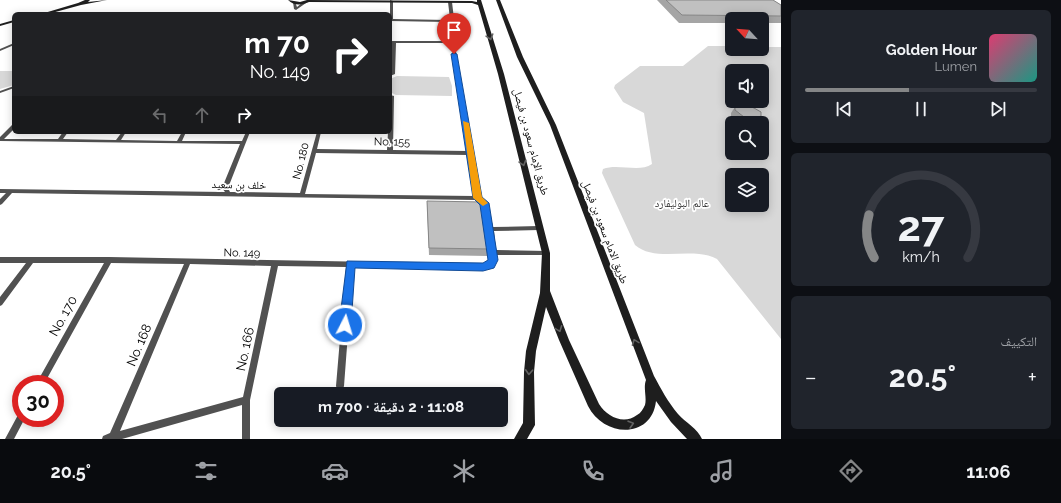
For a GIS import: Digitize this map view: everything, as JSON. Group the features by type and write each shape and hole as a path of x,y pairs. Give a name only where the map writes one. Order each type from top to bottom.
{"main road":[{"path":"80,4 88,0"},
{"path":"50,12 80,4 104,0"},
{"path":"284,0 292,2 479,2"},
{"name":"طريق الإمام سعود بن فيصل","path":"498,0 520,57 540,95"},
{"name":"طريق الإمام سعود بن فيصل","path":"479,2 501,74 546,253 545,292"},
{"path":"0,25 12,22"},
{"name":"طريق الإمام سعود بن فيصل","path":"520,57 524,77 541,108 589,236 601,263 612,280"},
{"name":"طريق الامام سعود بن فيصل","path":"540,95 553,124 650,378"},
{"path":"545,292 563,339 596,410 607,420 614,424 626,426 644,418 650,410 650,378"},
{"path":"520,439 529,425 529,372 531,351 545,292"},
{"path":"650,378 662,404 696,439"}],"street":[{"path":"295,12 296,9 308,1"},
{"path":"390,12 391,1"},
{"path":"292,2 296,9"},
{"path":"450,2 452,19 449,22 470,153 478,198 484,203 493,252 546,253"},
{"path":"392,20 449,22"},
{"path":"392,74 392,42 452,42"},
{"path":"0,50 12,45"},
{"path":"0,92 12,88"},
{"path":"0,140 12,128"},
{"path":"59,141 64,134"},
{"path":"117,142 123,134"},
{"path":"179,142 183,134"},
{"path":"229,195 225,188 247,134"},
{"name":"No. 180","path":"302,195 318,134"},
{"path":"390,152 391,134"},
{"path":"0,140 244,143"},
{"name":"No. 155","path":"314,151 470,153"},
{"name":"خلف بن سعيد","path":"0,191 478,198"},
{"path":"0,203 11,191"},
{"path":"489,229 539,228"},
{"name":"No. 149","path":"0,260 109,260 483,267 490,266 493,260 493,252"},
{"path":"0,303 30,260"},
{"name":"No. 170","path":"45,375 109,260"},
{"name":"No. 168","path":"110,438 188,262"},
{"name":"No. 166","path":"246,439 246,400 275,264"},
{"path":"340,386 350,264"},
{"path":"110,438 246,400"},
{"path":"9,439 16,427"}],"green space":[{"name":"عالم البوليفارد","path":"708,46 725,46 725,56 769,56 769,47 781,47 781,339 717,259 707,255 697,254 653,253 643,250 635,245 602,173 603,169 609,167 641,168 652,164 644,113 623,102 614,88 615,85 640,66 683,66"},
{"path":"0,71 12,71 12,86 0,89"},
{"path":"397,76 449,77 452,86 452,96 396,95 392,93 392,78"}],"building":[{"path":"666,0 773,0 781,5 781,16 769,16 769,12 725,12 725,15 682,15"},
{"path":"735,108 754,108 761,112 761,116 743,116 735,110"},
{"path":"427,201 483,202 490,249 429,248"}],"slow traffic":[{"path":"465,123 476,190 478,198 483,203"}],"route":[{"path":"345,325 350,264 483,267 490,266 493,260 493,252 484,203 478,198 476,190 454,54"}]}
